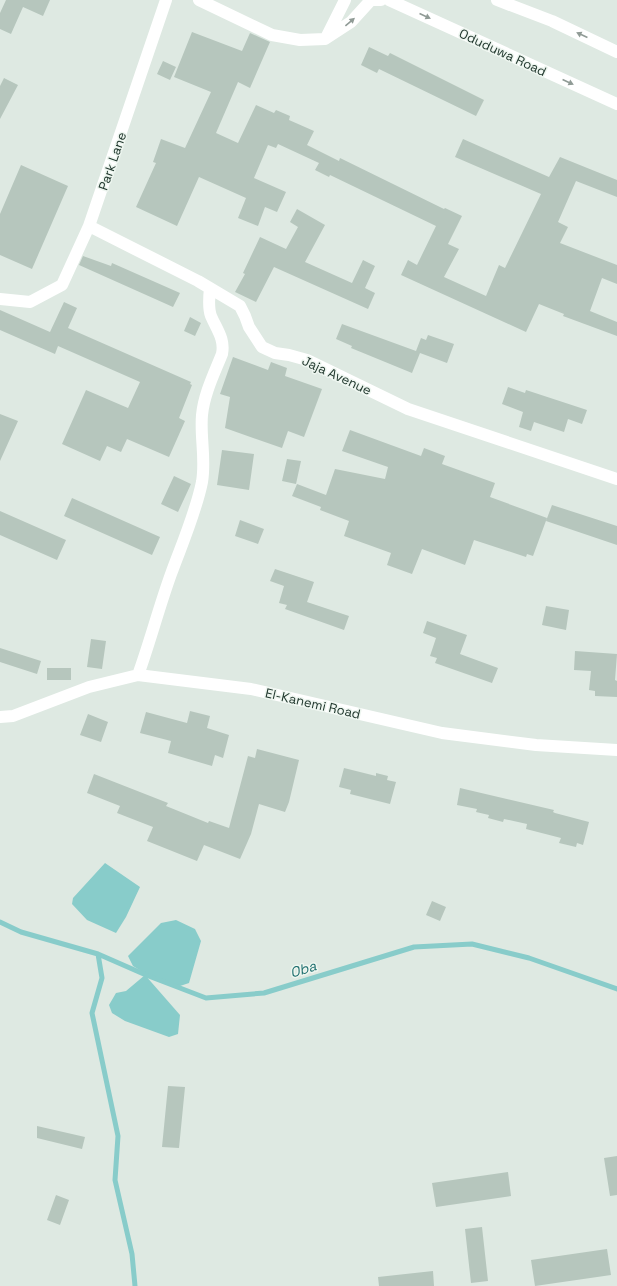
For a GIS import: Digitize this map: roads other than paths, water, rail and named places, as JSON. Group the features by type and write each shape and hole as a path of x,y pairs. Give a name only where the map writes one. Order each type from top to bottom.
{"street":[{"name":"Park Lane","path":"0,299 30,302 62,285 89,226 166,0"},
{"path":"199,0 272,35 300,40 326,39 351,22 370,0"},
{"path":"326,39 345,0"},
{"path":"374,0 381,0"},
{"name":"Oduduwa Road","path":"389,0 617,104"},
{"path":"497,0 552,21 617,52"},
{"name":"Jaja Avenue","path":"89,226 210,288 240,306 249,327 262,347 275,353 307,360 408,409 617,479"},
{"path":"138,675 164,593 196,505 202,482 204,459 201,428 202,414 205,400 222,354 223,347 222,340 211,315 209,296 210,288"},
{"name":"El-Kanemi Road","path":"0,718 13,716 89,687 138,675 251,689 442,733 536,744 617,750"},
{"name":"El-Kanemi Road","path":"0,727 13,716"}],"water":[{"path":"105,863 140,887 126,917 116,933 87,920 72,904 73,898"},
{"path":"176,920 195,929 201,941 189,983 177,987 146,974 133,966 128,956 161,923"},
{"path":"145,975 180,1015 178,1034 169,1037 125,1021 112,1013 109,1005 116,993 126,991"}],"waterway":[{"name":"Oba","path":"0,922 21,932 98,954 146,975 206,998 264,993 414,947 472,944 529,958 617,989"},
{"path":"98,954 102,978 92,1013 118,1136 115,1180 132,1254 135,1286"}]}
